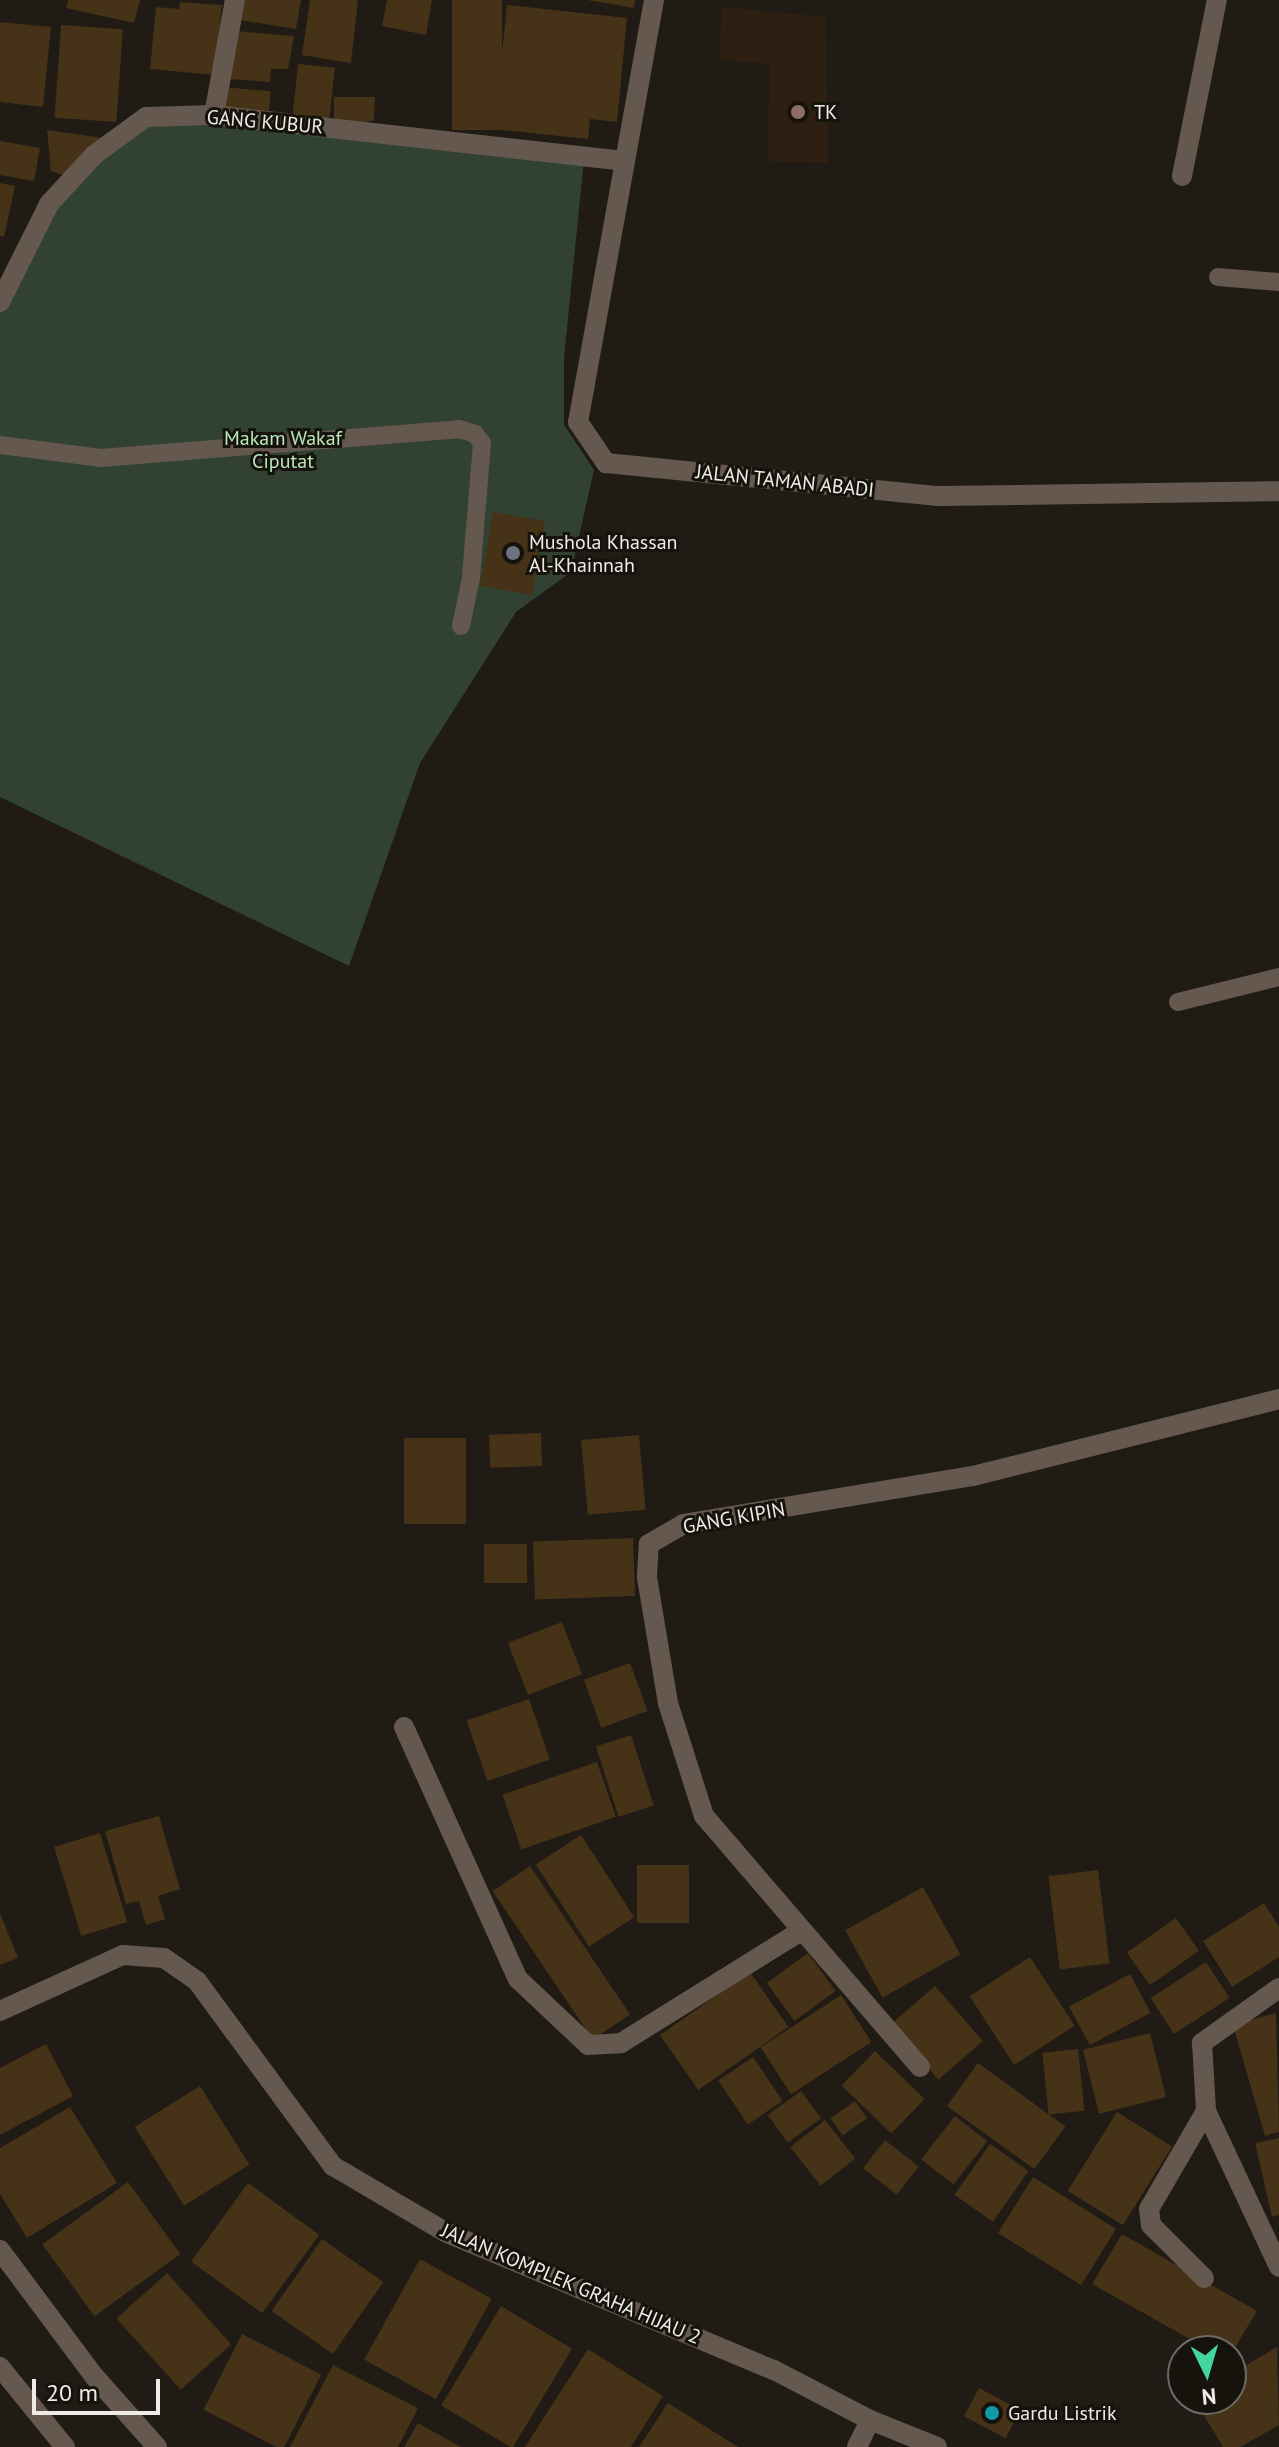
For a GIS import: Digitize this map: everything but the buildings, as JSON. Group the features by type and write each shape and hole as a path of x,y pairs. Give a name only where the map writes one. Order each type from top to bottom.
{"street":[{"path":"214,115 235,0"},
{"name":"JALAN TAMAN ABADI","path":"654,0 578,422 606,463 938,496 1279,491"},
{"path":"1182,176 1217,0"},
{"name":"GANG KUBUR","path":"0,302 49,204 94,155 146,117 214,115 623,161"},
{"name":"GANG KIPIN","path":"920,2067 704,1816 668,1703 647,1577 649,1544 683,1524 973,1476 1279,1399"},
{"path":"404,1727 518,1979 588,2045 604,2047 631,2038 801,1931"},
{"name":"JALAN KOMPLEK GRAHA HIJAU 2","path":"0,2011 123,1955 164,1958 197,1981 333,2166 445,2232 774,2370 870,2420 937,2447"},
{"path":"1279,1988 1202,2043 1206,2111 1279,2267"},
{"path":"1204,2278 1151,2225 1149,2209 1206,2111"},
{"path":"0,2250 94,2376 157,2447"},
{"path":"0,2367 65,2447"},
{"path":"857,2447 870,2420"}],"lane":[{"path":"1218,277 1279,282"},
{"path":"0,445 101,458 459,429 475,434 482,443 471,578 461,626"},
{"path":"1178,1002 1279,977"}],"shaded area":[{"name":"TK","path":"721,7 826,17 828,163 768,161 769,64 720,60"}],"green space":[{"name":"Makam Wakaf Ciputat","path":"177,119 584,160 564,358 564,425 594,470 571,572 516,612 420,763 349,966 0,797 0,309 50,205 95,155 148,127"}],"place":[{"name":"TK","path":"798,112"},
{"name":"Mushola Khassan Al-Khainnah","path":"513,553"},
{"name":"Gardu Listrik","path":"992,2413"}]}
